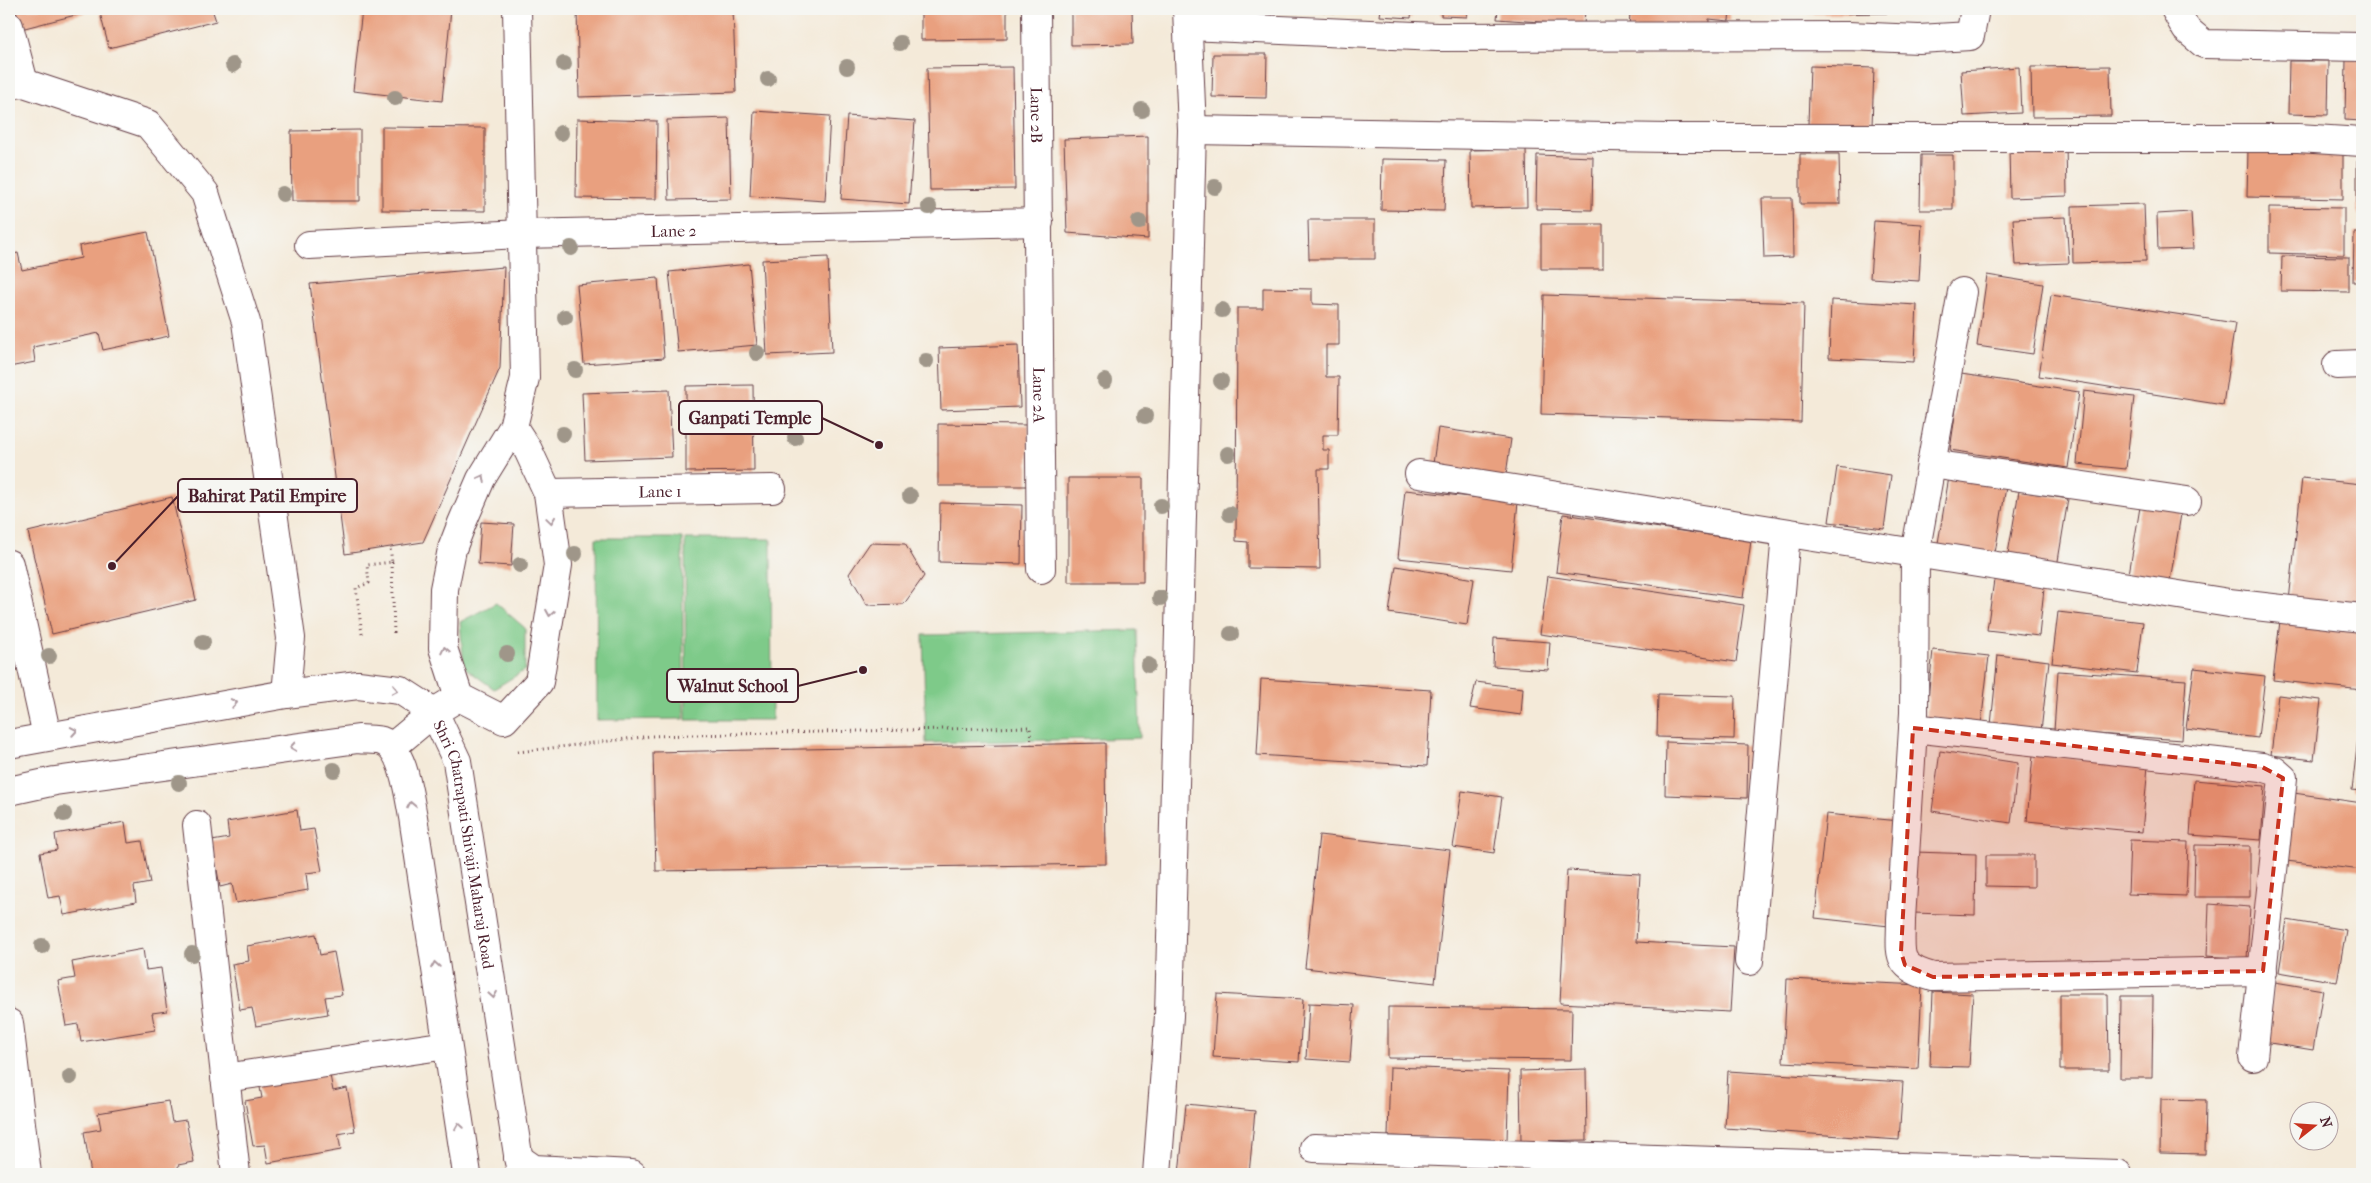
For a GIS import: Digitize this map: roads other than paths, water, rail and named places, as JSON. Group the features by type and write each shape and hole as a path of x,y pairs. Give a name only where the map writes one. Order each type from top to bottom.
{"street":[{"path":"513,428 528,450 548,492 558,565 539,682 504,720 459,697 444,648 444,589 452,549 481,479 513,428 525,378 517,9"},
{"name":"Lane 2B","path":"1036,9 1039,222"},
{"path":"1157,1174 1169,1016 1192,130 1188,17 1437,37 1848,36 1919,39 1970,36 1975,9"},
{"path":"2175,9 2186,29 2204,44 2362,47"},
{"path":"9,26 16,84 148,124 205,193 246,322 290,638 286,694"},
{"path":"1192,130 1668,138 2298,138 2362,142"},
{"name":"Lane 2","path":"309,245 522,234 1039,222"},
{"name":"Lane 2A","path":"1039,222 1041,569"},
{"path":"1962,292 1915,554 1913,728 1901,919 1901,952 1905,965 1917,972 1933,977 2263,971"},
{"path":"1931,464 2186,501"},
{"path":"1419,474 1786,534 2229,603 2362,618"},
{"name":"Lane 1","path":"548,492 772,489"},
{"path":"1749,961 1786,534"},
{"path":"9,564 47,736"},
{"name":"Shri Chatrapati Shivaji Maharaj Road","path":"9,744 286,694 358,685 400,690 434,712 457,761 519,1166"},
{"path":"392,747 434,712 459,697"},
{"path":"1913,728 2262,767 2275,771 2283,778 2253,1057"},
{"path":"9,791 55,780 358,739 382,741 392,747 406,776 467,1174"},
{"path":"197,825 236,1174"},
{"path":"9,1023 27,1174"},
{"path":"225,1078 447,1045"},
{"path":"1314,1148 2118,1174"},
{"path":"519,1166 632,1174"}],"place":[{"name":"Ganpati Temple","path":"879,445"},
{"name":"Bahirat Patil Empire","path":"112,566"},
{"name":"Walnut School","path":"863,670"}]}
